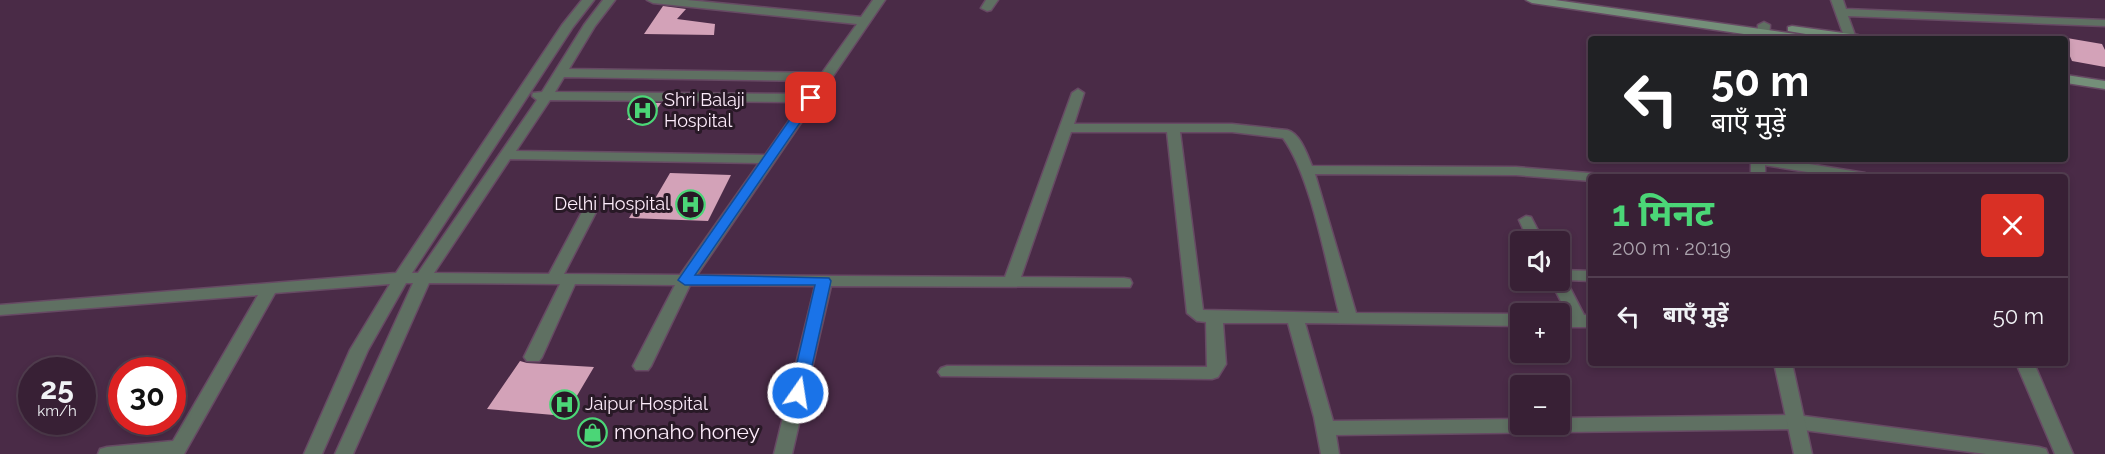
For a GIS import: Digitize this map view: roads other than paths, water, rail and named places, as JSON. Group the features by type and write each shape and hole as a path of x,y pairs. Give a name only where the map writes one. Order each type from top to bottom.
{"main road":[{"path":"1532,0 1593,2 1786,36"},
{"path":"1764,32 1824,36"},
{"path":"2068,70 2105,76"},
{"path":"2068,79 2105,85"}],"street":[{"path":"312,454 359,350 401,278 568,25 588,0"},
{"path":"344,454 423,278 546,96 590,25 609,0"},
{"path":"653,0 864,21"},
{"path":"642,366 685,280 879,0"},
{"path":"1837,0 1853,36"},
{"path":"1841,12 2105,23"},
{"path":"560,73 825,77"},
{"path":"1011,282 1078,93"},
{"path":"522,96 811,98"},
{"path":"1066,128 1232,128 1287,134 1296,145 1307,170 1349,319"},
{"path":"1173,128 1192,309 1195,313 1214,317 1510,320"},
{"path":"504,155 768,159"},
{"path":"1771,162 1846,174"},
{"path":"1307,170 1516,171 1588,176"},
{"path":"533,357 589,212"},
{"path":"1526,220 1532,231"},
{"path":"1570,275 1588,276"},
{"path":"0,310 401,278 1124,283"},
{"path":"783,454 824,281"},
{"path":"107,454 177,451 270,288"},
{"path":"1565,291 1585,321"},
{"path":"947,372 1212,373 1217,364 1214,317"},
{"path":"1295,318 1330,454"},
{"path":"1785,366 1803,454"},
{"path":"2026,366 2064,454"},
{"path":"1325,428 1796,422 2039,454"}],"place":[{"name":"Shri Balaji Hospital","path":"643,110"},
{"name":"Delhi Hospital","path":"691,204"},
{"name":"Jaipur Hospital","path":"564,404"},
{"name":"monaho honey","path":"593,432"}]}
